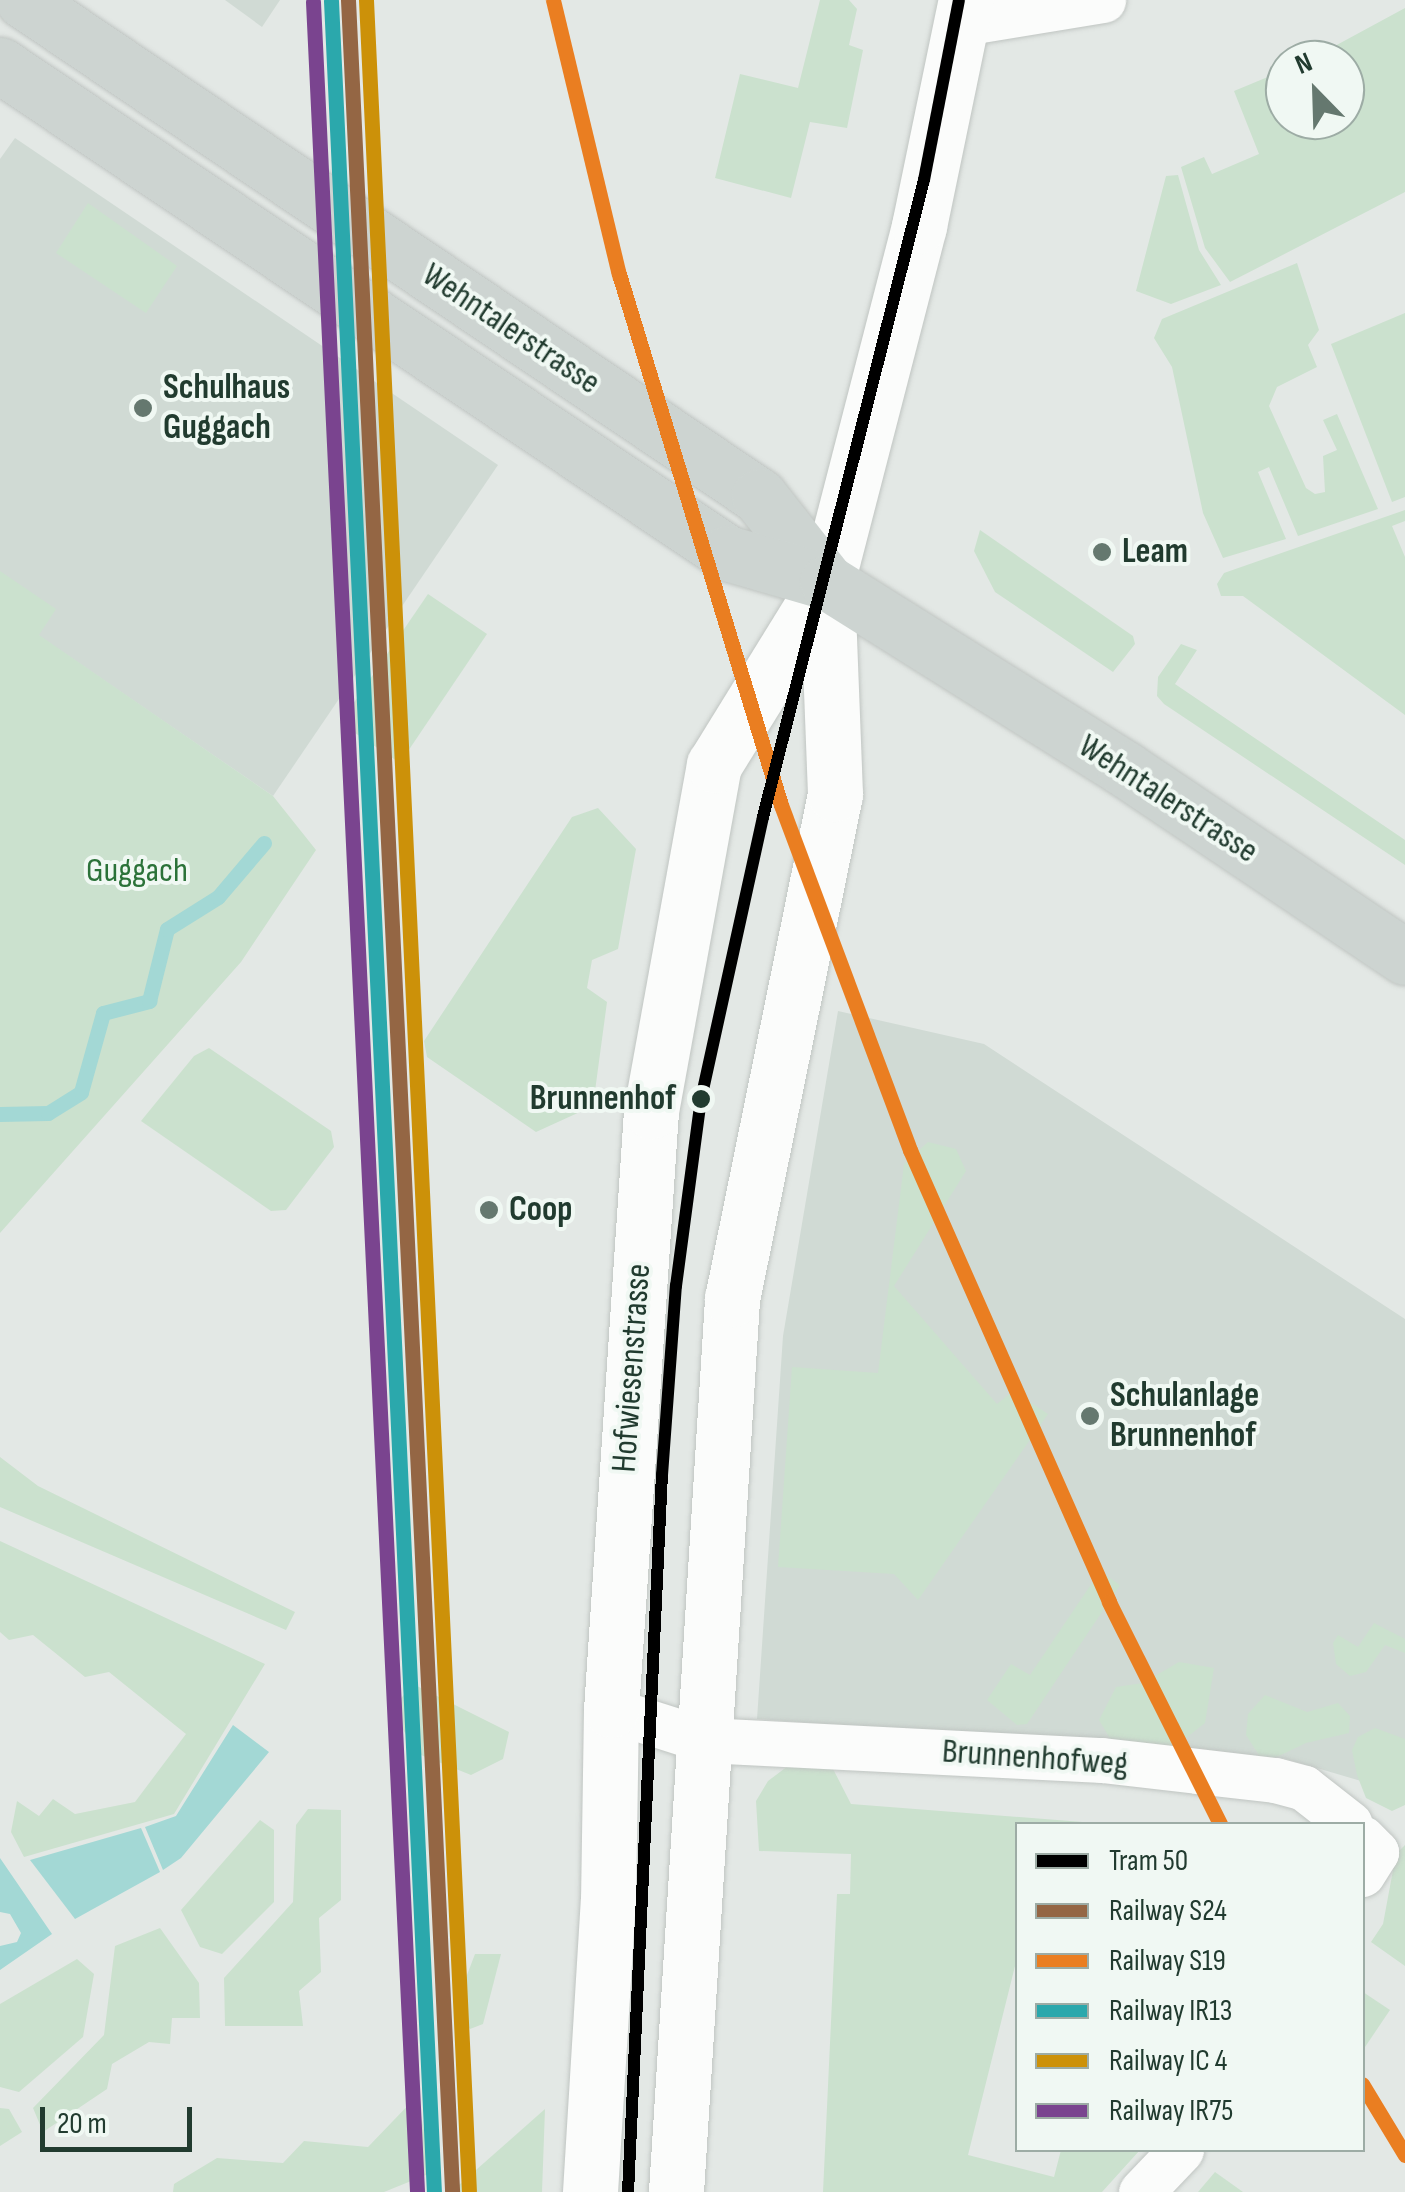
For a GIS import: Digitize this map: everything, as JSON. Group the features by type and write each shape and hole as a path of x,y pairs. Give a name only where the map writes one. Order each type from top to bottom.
{"main road":[{"name":"Wehntalerstrasse","path":"23,0 759,496 827,582"},
{"name":"Wehntalerstrasse","path":"0,65 727,552 827,582 1405,957"}],"street":[{"path":"965,11 1103,0"},
{"name":"Hofwiesenstrasse","path":"676,2192 732,1299 835,794 827,582 965,11"},
{"name":"Hofwiesenstrasse","path":"590,2192 608,1901 610,1710 651,1111 714,766 827,582"},
{"name":"Brunnenhofweg","path":"610,1710 705,1740 1102,1760 1275,1780 1304,1788 1338,1822"},
{"path":"1141,2192 1179,2152"}],"shaded area":[{"path":"225,0 280,0 262,27"},
{"name":"Guggach","path":"15,138 498,465 273,796 0,609 0,159"},
{"name":"Schulanlage Brunnenhof","path":"838,1011 984,1044 1405,1319 1405,1794 1283,1758 757,1719 783,1336"}],"green space":[{"path":"820,0 849,0 857,9 849,45 863,50 847,128 810,122 791,198 715,178 740,74 798,88"},
{"path":"1405,8 1405,192 1230,282 1205,248 1181,167 1204,157 1212,174 1259,154 1234,91 1265,78 1265,140 1365,140 1365,40 1346,40"},
{"path":"1178,175 1199,250 1221,285 1171,304 1136,291 1166,176"},
{"path":"88,203 177,266 146,313 56,253"},
{"path":"1297,263 1319,330 1308,345 1317,367 1277,387 1269,406 1306,488 1315,494 1325,492 1323,456 1337,450 1323,420 1337,414 1378,509 1298,536 1269,467 1258,472 1286,539 1223,558 1203,513 1172,367 1154,338 1162,319"},
{"path":"1405,313 1405,497 1392,502 1331,344"},
{"path":"1405,510 1405,521 1392,526 1405,557 1405,715 1243,596 1221,596 1217,584 1224,573"},
{"path":"980,530 1133,636 1135,644 1113,672 995,592 974,551"},
{"name":"Guggach","path":"0,571 56,609 39,635 273,796 316,850 241,962 0,1233"},
{"path":"428,594 487,634 400,763 340,723"},
{"path":"1181,644 1197,650 1175,684 1405,840 1405,865 1164,704 1157,696 1158,677"},
{"path":"598,808 636,849 618,949 592,960 587,988 607,1002 593,1106 536,1132 427,1057 424,1041 572,817"},
{"path":"209,1048 331,1131 334,1147 286,1210 271,1211 141,1121 194,1056"},
{"path":"928,1142 956,1149 966,1171 894,1286 997,1404 1013,1391 1048,1414 918,1600 894,1574 778,1567 792,1367 878,1373 904,1164"},
{"path":"0,1457 38,1486 295,1612 286,1630 0,1507"},
{"path":"0,1541 265,1664 174,1814 24,1857 11,1832 17,1801 39,1816 53,1799 75,1814 135,1802 186,1734 109,1672 85,1677 33,1635 9,1640 0,1632"},
{"path":"1100,1571 1120,1585 1027,1724 1017,1725 987,1700 1011,1664 1030,1675"},
{"path":"1374,1623 1405,1639 1405,1653 1385,1645 1366,1672 1350,1676 1336,1664 1333,1643 1338,1635 1358,1647"},
{"path":"1179,1662 1214,1668 1205,1723 1177,1745 1140,1752 1115,1747 1099,1720 1116,1687 1143,1683"},
{"path":"413,1684 509,1732 503,1759 471,1775 416,1753 392,1709"},
{"path":"1265,1695 1307,1712 1338,1703 1350,1716 1349,1733 1306,1743 1264,1763 1246,1735 1248,1714"},
{"path":"1375,1728 1405,1739 1405,1805 1392,1811 1366,1798 1357,1775 1352,1750 1358,1737"},
{"path":"831,1765 851,1804 1082,1822 1015,1822 1015,1966 968,2155 1054,2177 1060,2152 1138,2152 1102,2192 823,2192 837,1894 850,1894 851,1854 759,1851 756,1801 768,1781 788,1766"},
{"path":"308,1809 341,1810 341,1900 319,1918 321,1972 299,1991 303,2026 225,2026 224,1978 293,1902 296,1825"},
{"path":"260,1820 274,1830 274,1902 222,1954 200,1947 181,1910"},
{"path":"1405,1845 1405,1966 1371,1942 1383,1924 1396,1854"},
{"path":"160,1928 199,1983 200,2018 172,2018 170,2044 149,2042 112,2064 107,2089 43,2132 33,2108 104,2035 115,1946"},
{"path":"475,1954 501,1954 483,2024 470,2029 454,2009"},
{"path":"77,1959 94,1974 83,2037 19,2092 0,2087 0,2004"},
{"path":"1365,1993 1390,2010 1365,2047"},
{"path":"417,2096 431,2165 426,2175 384,2192 173,2192 174,2184 217,2158 283,2163 304,2141 368,2147"},
{"path":"0,2108 9,2109 22,2132 0,2146"},
{"path":"545,2109 542,2192 451,2192"},
{"path":"1215,2172 1243,2192 1198,2192"}],"water":[{"path":"233,1725 269,1752 181,1858 163,1870 145,1827 176,1816"},
{"path":"141,1828 160,1872 75,1919 30,1860"},
{"path":"0,1858 52,1934 0,1970 0,1946 17,1942 21,1933 10,1914 0,1912"}],"waterway":[{"path":"0,1114 48,1113 81,1092 103,1013 149,1001 167,929 218,897 264,843"}],"tram line":[{"name":"50","path":"628,2192 662,1475 676,1286 701,1099 763,817 924,180 959,0"}],"rail line":[{"name":"S24","path":"348,0 452,2192"},
{"name":"S19","path":"553,0 619,274 781,805 910,1150 1109,1602 1219,1822"},
{"name":"IR13","path":"331,1 434,2192"},
{"name":"IR75","path":"313,2 417,2192"},
{"name":"S19","path":"1365,2089 1405,2155"}],"transit line":[{"path":"366,0 469,2191"}],"place":[{"name":"Schulhaus Guggach","path":"143,408"},
{"name":"Leam","path":"1102,552"},
{"name":"Brunnenhof","path":"701,1099"},
{"name":"Coop","path":"489,1210"},
{"name":"Schulanlage Brunnenhof","path":"1090,1416"}]}
